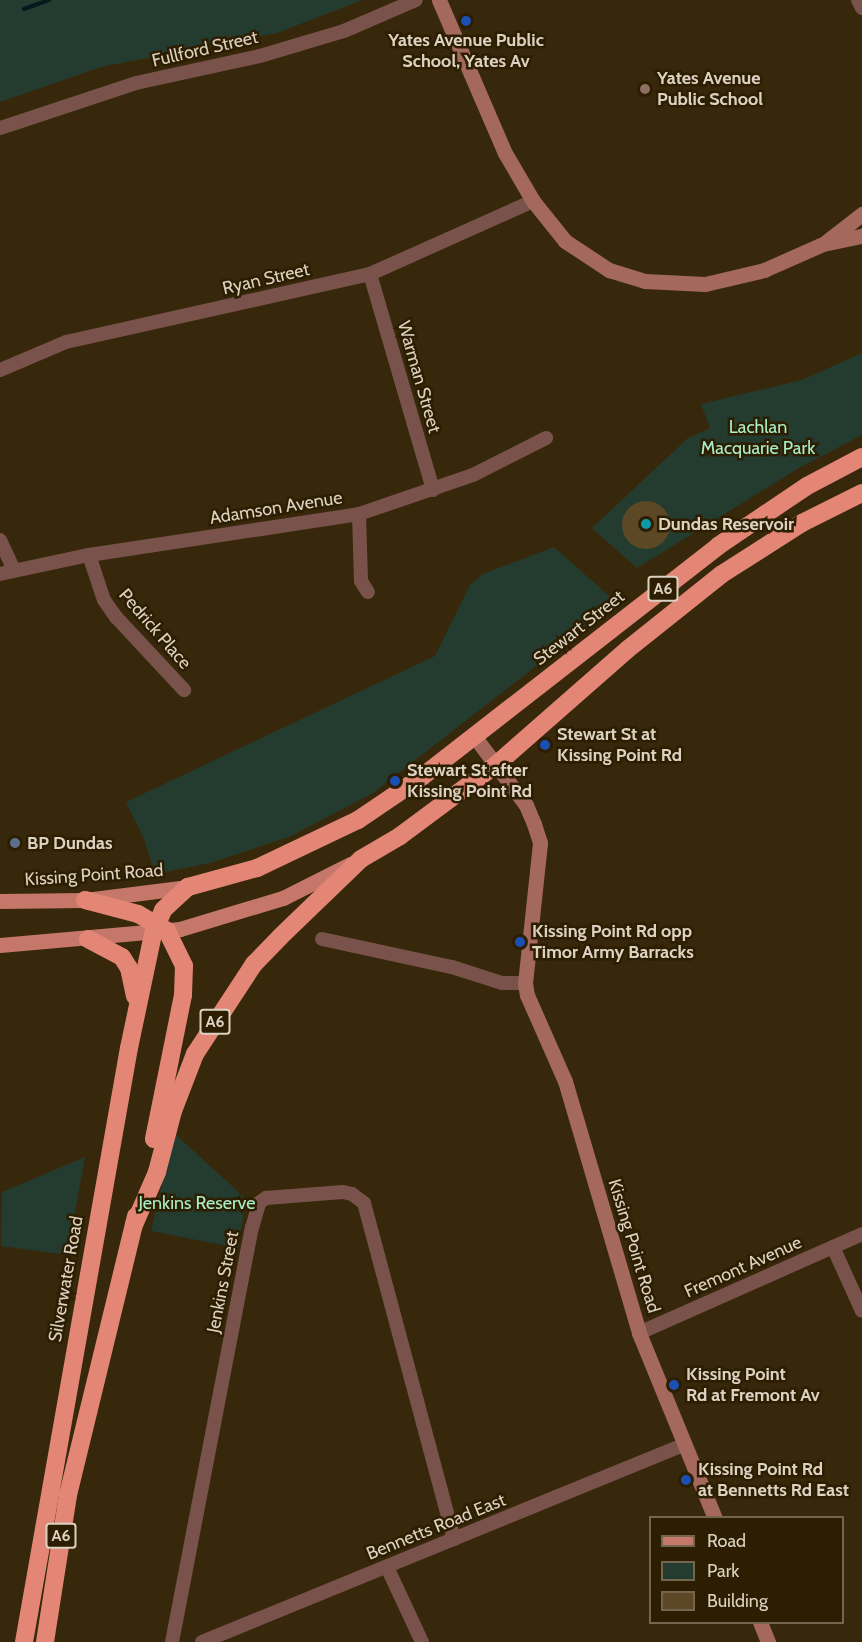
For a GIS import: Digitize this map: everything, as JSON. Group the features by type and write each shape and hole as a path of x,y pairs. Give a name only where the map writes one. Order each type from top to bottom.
{"highway":[{"name":"Stewart Street","path":"474,736 728,540 807,486 862,458"},
{"name":"A6","path":"134,1225 157,1172 173,1111 195,1054 254,964 361,859 400,836 497,764 628,649 722,574 793,528 862,493"},
{"name":"Kissing Point Road","path":"188,887 257,868 358,820 474,736"},
{"name":"Silverwater Road","path":"24,1642 136,1016 159,930 170,901 188,887"},
{"path":"84,900 138,914 159,930"},
{"name":"A6","path":"45,1642 68,1495 134,1225 183,995 184,966 159,930"},
{"path":"88,939 116,951 129,968 136,1016"}],"main road":[{"path":"0,945 88,939 159,930 283,898 361,859"},
{"name":"Kissing Point Road","path":"0,901 84,900 188,887"}],"street":[{"name":"Fullford Street","path":"0,128 136,83 260,56 344,31 416,0"},
{"path":"439,0 505,153 532,201 565,241 609,270 645,281 690,286 736,278 823,244 862,236"},
{"path":"858,0 862,8"},
{"name":"Ryan Street","path":"0,370 66,342 370,274 532,201"},
{"path":"823,244 862,214"},
{"name":"Warman Street","path":"370,274 433,490"},
{"name":"Adamson Avenue","path":"6,571 89,555 359,514 433,490 546,438"},
{"path":"359,514 362,581 368,591"},
{"path":"0,540 6,571"},
{"name":"Pedrick Place","path":"89,555 104,600 116,617 184,690"},
{"name":"Kissing Point Road","path":"474,736 526,805 540,843 525,983 565,1081 639,1333 713,1516"},
{"path":"322,939 452,967 502,983 525,983"},
{"name":"Jenkins Street","path":"172,1642 252,1228 259,1203 266,1198 343,1192 352,1194 364,1203 454,1539"},
{"name":"Fremont Avenue","path":"639,1333 862,1234"},
{"path":"833,1246 862,1311"},
{"name":"Bennetts Road East","path":"202,1642 683,1444"},
{"path":"387,1567 422,1642"},
{"path":"760,1624 768,1642"}],"green space":[{"path":"0,0 362,0 277,33 101,67 0,102"},
{"name":"Lachlan Macquarie Park","path":"862,353 862,435 799,468 637,568 592,528 688,438 710,428 701,404 802,380"},
{"path":"554,547 617,603 373,793 291,836 210,863 155,874 144,839 126,802 435,656 470,585 483,574"},
{"name":"Jenkins Reserve","path":"174,1133 246,1199 238,1248 151,1231"},
{"path":"85,1157 67,1255 1,1246 2,1192"}],"building":[{"name":"Dundas Reservoir","path":"641,501 651,501 663,508 670,520 670,530 663,542 651,549 641,549 626,538 622,530 622,520 633,505"}],"waterway":[{"path":"24,9 49,0"}],"place":[{"name":"Yates Avenue Public School, Yates Av","path":"466,21"},
{"name":"Yates Avenue Public School","path":"645,89"},
{"name":"Dundas Reservoir","path":"646,524"},
{"name":"Stewart St at Kissing Point Rd","path":"545,745"},
{"name":"Stewart St after Kissing Point Rd","path":"395,781"},
{"name":"BP Dundas","path":"15,843"},
{"name":"Kissing Point Rd opp Timor Army Barracks","path":"520,942"},
{"name":"Kissing Point Rd at Fremont Av","path":"674,1385"},
{"name":"Kissing Point Rd at Bennetts Rd East","path":"686,1480"}]}
